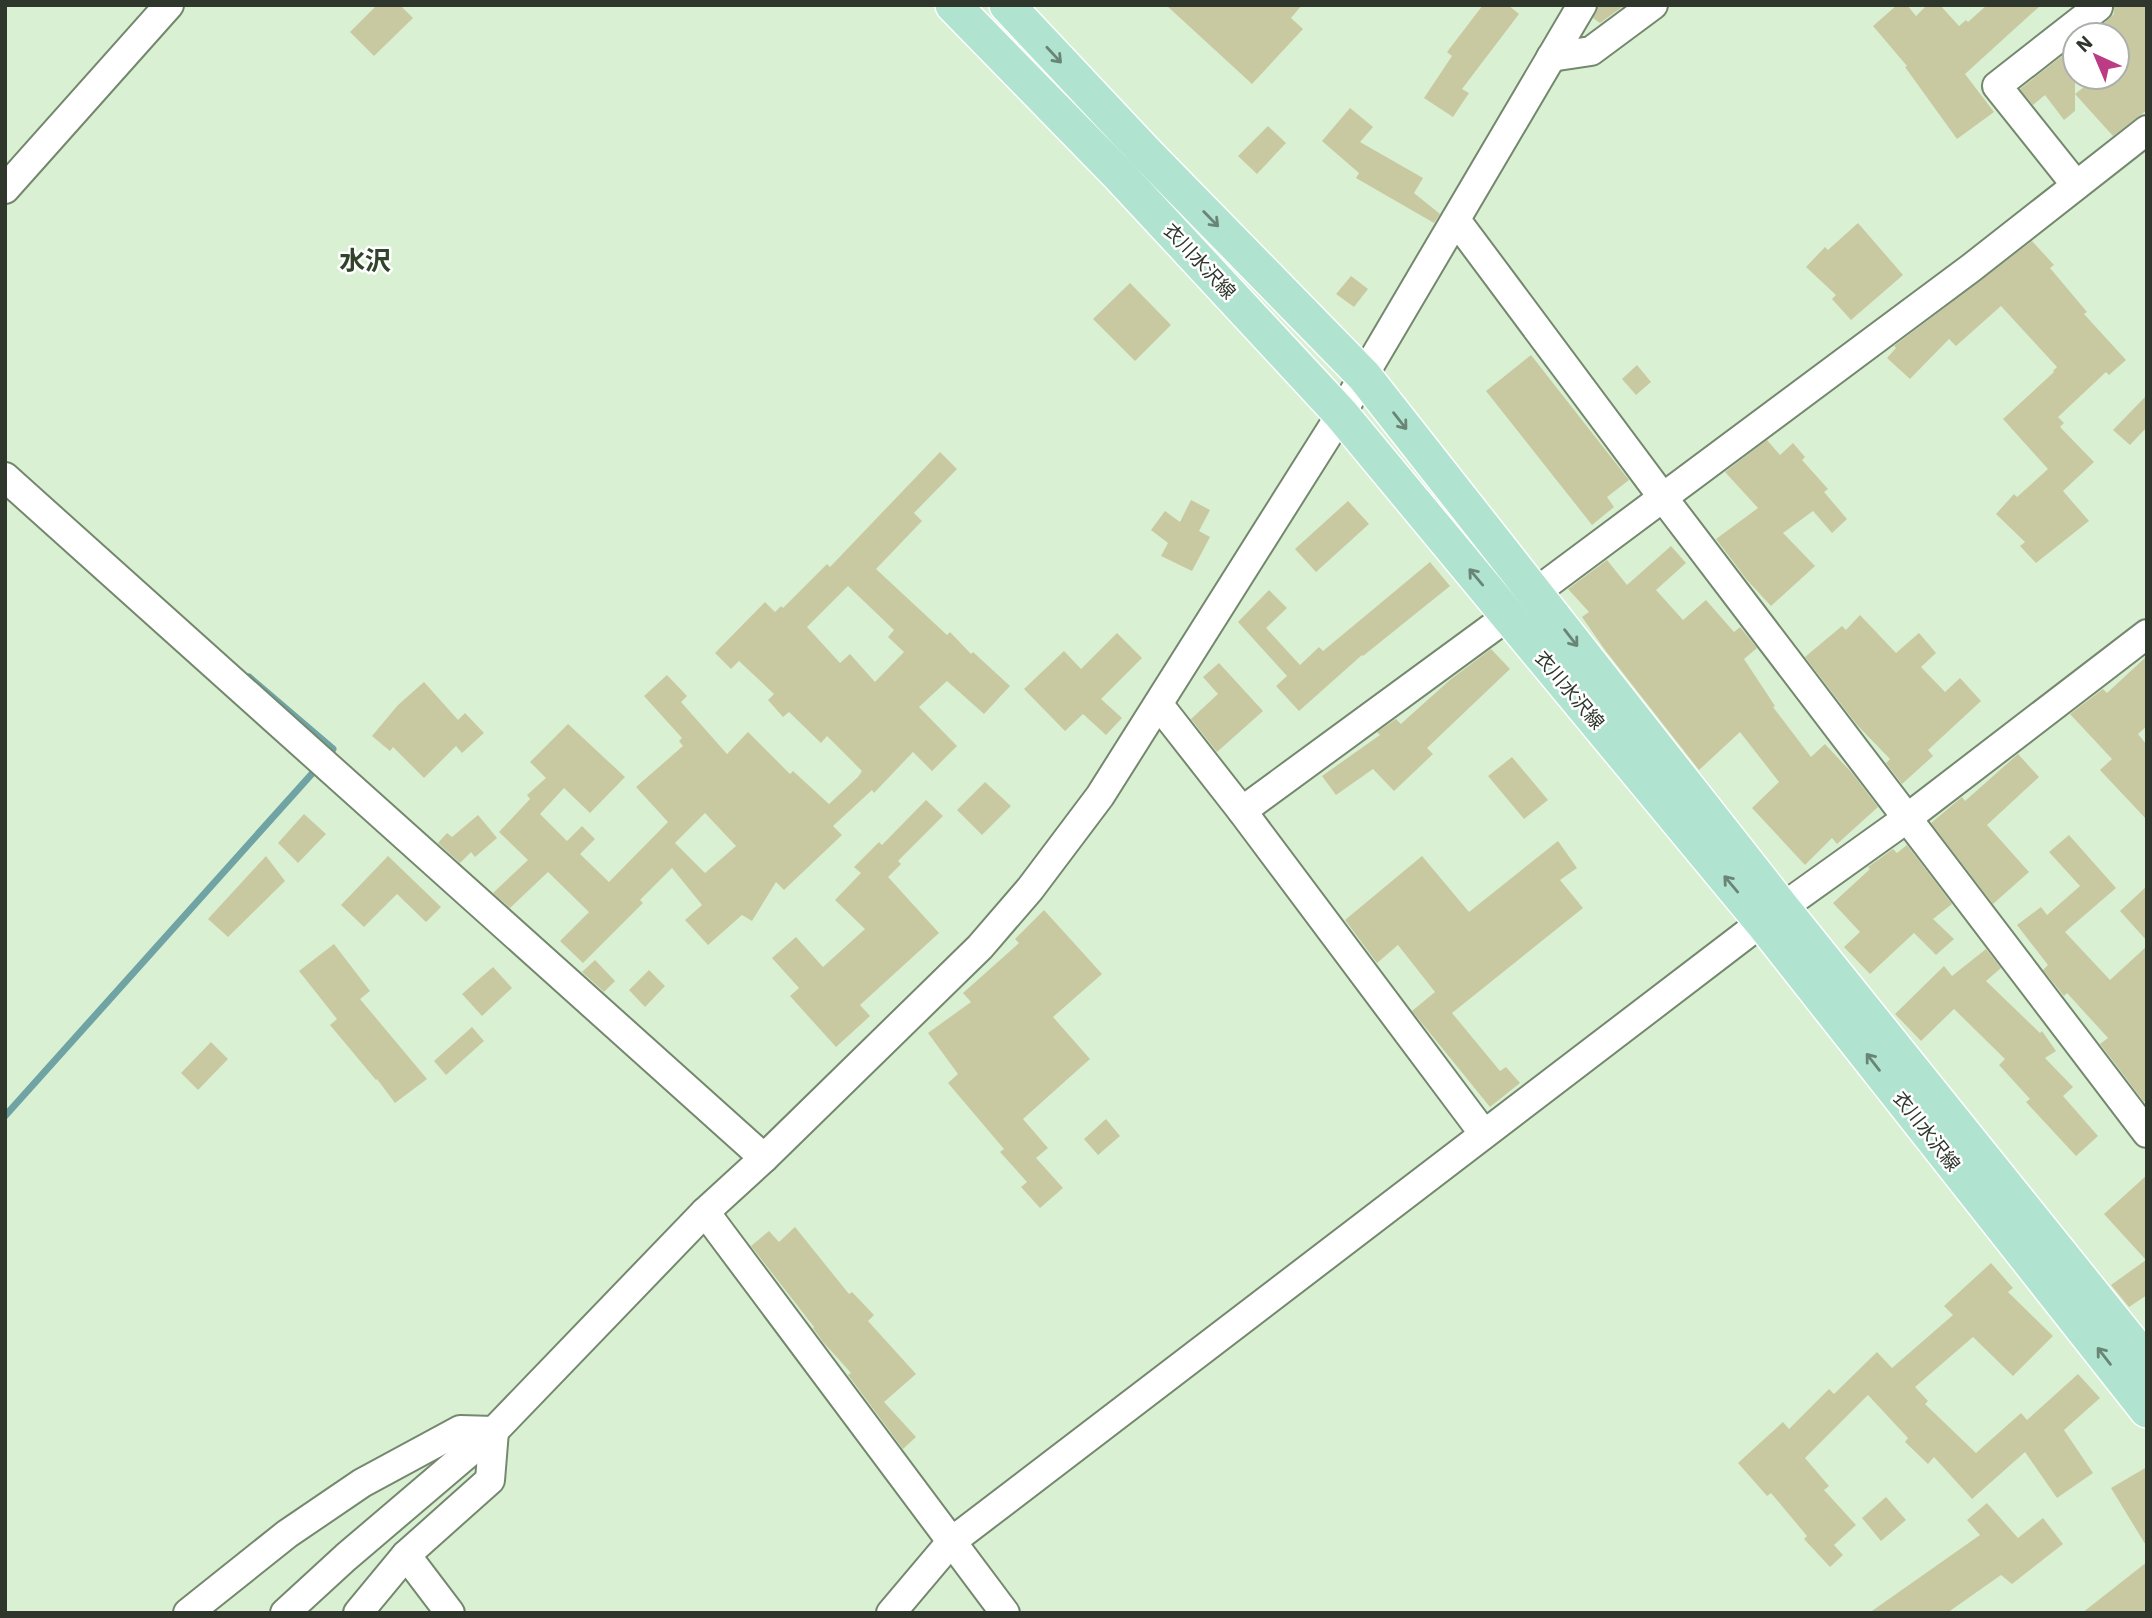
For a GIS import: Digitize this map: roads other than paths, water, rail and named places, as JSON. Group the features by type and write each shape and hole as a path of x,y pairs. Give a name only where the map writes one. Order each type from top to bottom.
{"main road":[{"name":"衣川水沢線","path":"953,5 1121,177 1341,414 1508,616 1772,915 2147,1362"},
{"name":"衣川水沢線","path":"1007,5 1146,153 1364,376 1536,592 1772,915 2147,1410"}],"street":[{"path":"5,189 169,5"},
{"path":"285,1613 346,1557 494,1431 705,1212 764,1158 988,937 1030,889 1100,796 1341,414 1582,5"},
{"path":"1552,57 1591,51 1653,5"},
{"path":"2076,186 1997,86 2098,7"},
{"path":"1536,592 1971,268 2147,130"},
{"path":"1456,220 1906,819 2147,1133"},
{"path":"5,477 764,1158"},
{"path":"1242,811 1508,616"},
{"path":"891,1613 951,1542 1772,915 1906,819 2147,634"},
{"path":"1159,705 1242,811 1484,1134"},
{"path":"705,1212 1005,1613"},
{"path":"188,1613 287,1534 362,1483 460,1430 494,1431"},
{"path":"358,1613 407,1555 490,1480 494,1431"},
{"path":"407,1555 450,1613"}],"waterway":[{"path":"249,677 333,749 326,758"},
{"path":"5,1116 318,767"}],"district":[{"name":"水沢","path":"365,260"}]}
